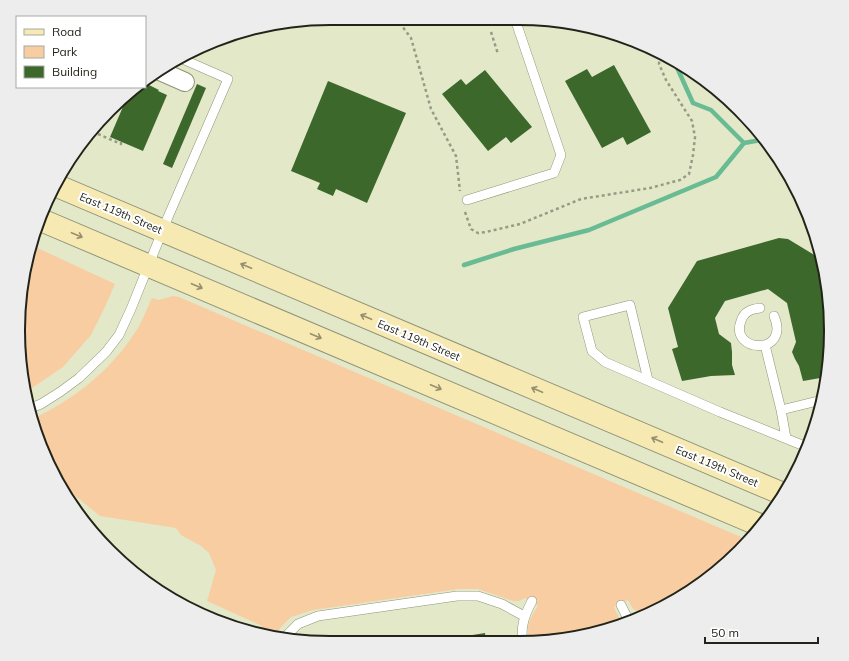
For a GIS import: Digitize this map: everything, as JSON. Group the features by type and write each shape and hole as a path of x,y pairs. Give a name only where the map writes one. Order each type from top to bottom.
{"main road":[{"name":"East 119th Street","path":"61,188 778,492"},
{"path":"45,222 755,523"}],"street":[{"path":"165,73 185,82"}],"lane":[{"path":"467,200 554,173 561,155 517,25"},
{"path":"34,406 60,392 79,378 106,352 119,335 149,265 162,230 228,79 187,61"},
{"path":"648,380 630,305 583,317 592,351 605,362 720,412 802,444"},
{"path":"760,308 748,311 740,322 741,334 744,340 749,344 755,346 765,345 773,340 776,335 777,323 774,316"},
{"path":"765,345 781,410 786,438"},
{"path":"781,410 816,402"},
{"path":"289,633 298,624 318,616 456,596 478,596 502,604 524,616"},
{"path":"521,636 524,616 532,601"},
{"path":"621,605 627,616"}],"path":[{"path":"491,32 498,54"},
{"path":"98,134 121,144 122,142"}],"green space":[{"path":"36,247 115,284 91,335 63,367 31,389 25,330 28,291"},
{"path":"173,296 179,297 743,538 735,547 704,573 671,595 639,611 633,609 628,600 614,607 619,619 598,626 578,630 529,635 529,623 538,606 525,598 519,601 513,601 478,589 459,589 313,610 291,617 278,631 261,628 262,626 207,601 216,570 209,553 201,546 181,535 176,528 100,516 72,493 48,447 37,417 76,394 102,372 124,348 137,330 152,298 159,300"}],"building":[{"path":"614,65 651,132 627,145 623,137 602,148 565,81 587,69 592,77"},
{"path":"485,70 532,127 511,143 506,137 488,151 442,94 461,79 466,85"},
{"path":"328,81 406,113 367,203 336,189 333,196 317,189 320,183 291,171"},
{"path":"197,84 206,88 172,168 163,164"},
{"path":"149,85 167,95 143,151 110,137 123,106"},
{"path":"779,238 788,239 815,255 821,291 824,330 820,378 803,381 799,366 792,352 796,342 787,303 768,289 725,301 715,318 719,334 731,343 732,365 735,375 711,376 682,381 672,349 678,347 668,308 697,261"},
{"path":"485,633 485,636 466,636"}],"waterway":[{"path":"679,70 693,103 711,110 744,143"},
{"path":"464,265 514,249 589,230 716,177 744,143 757,141"}]}
